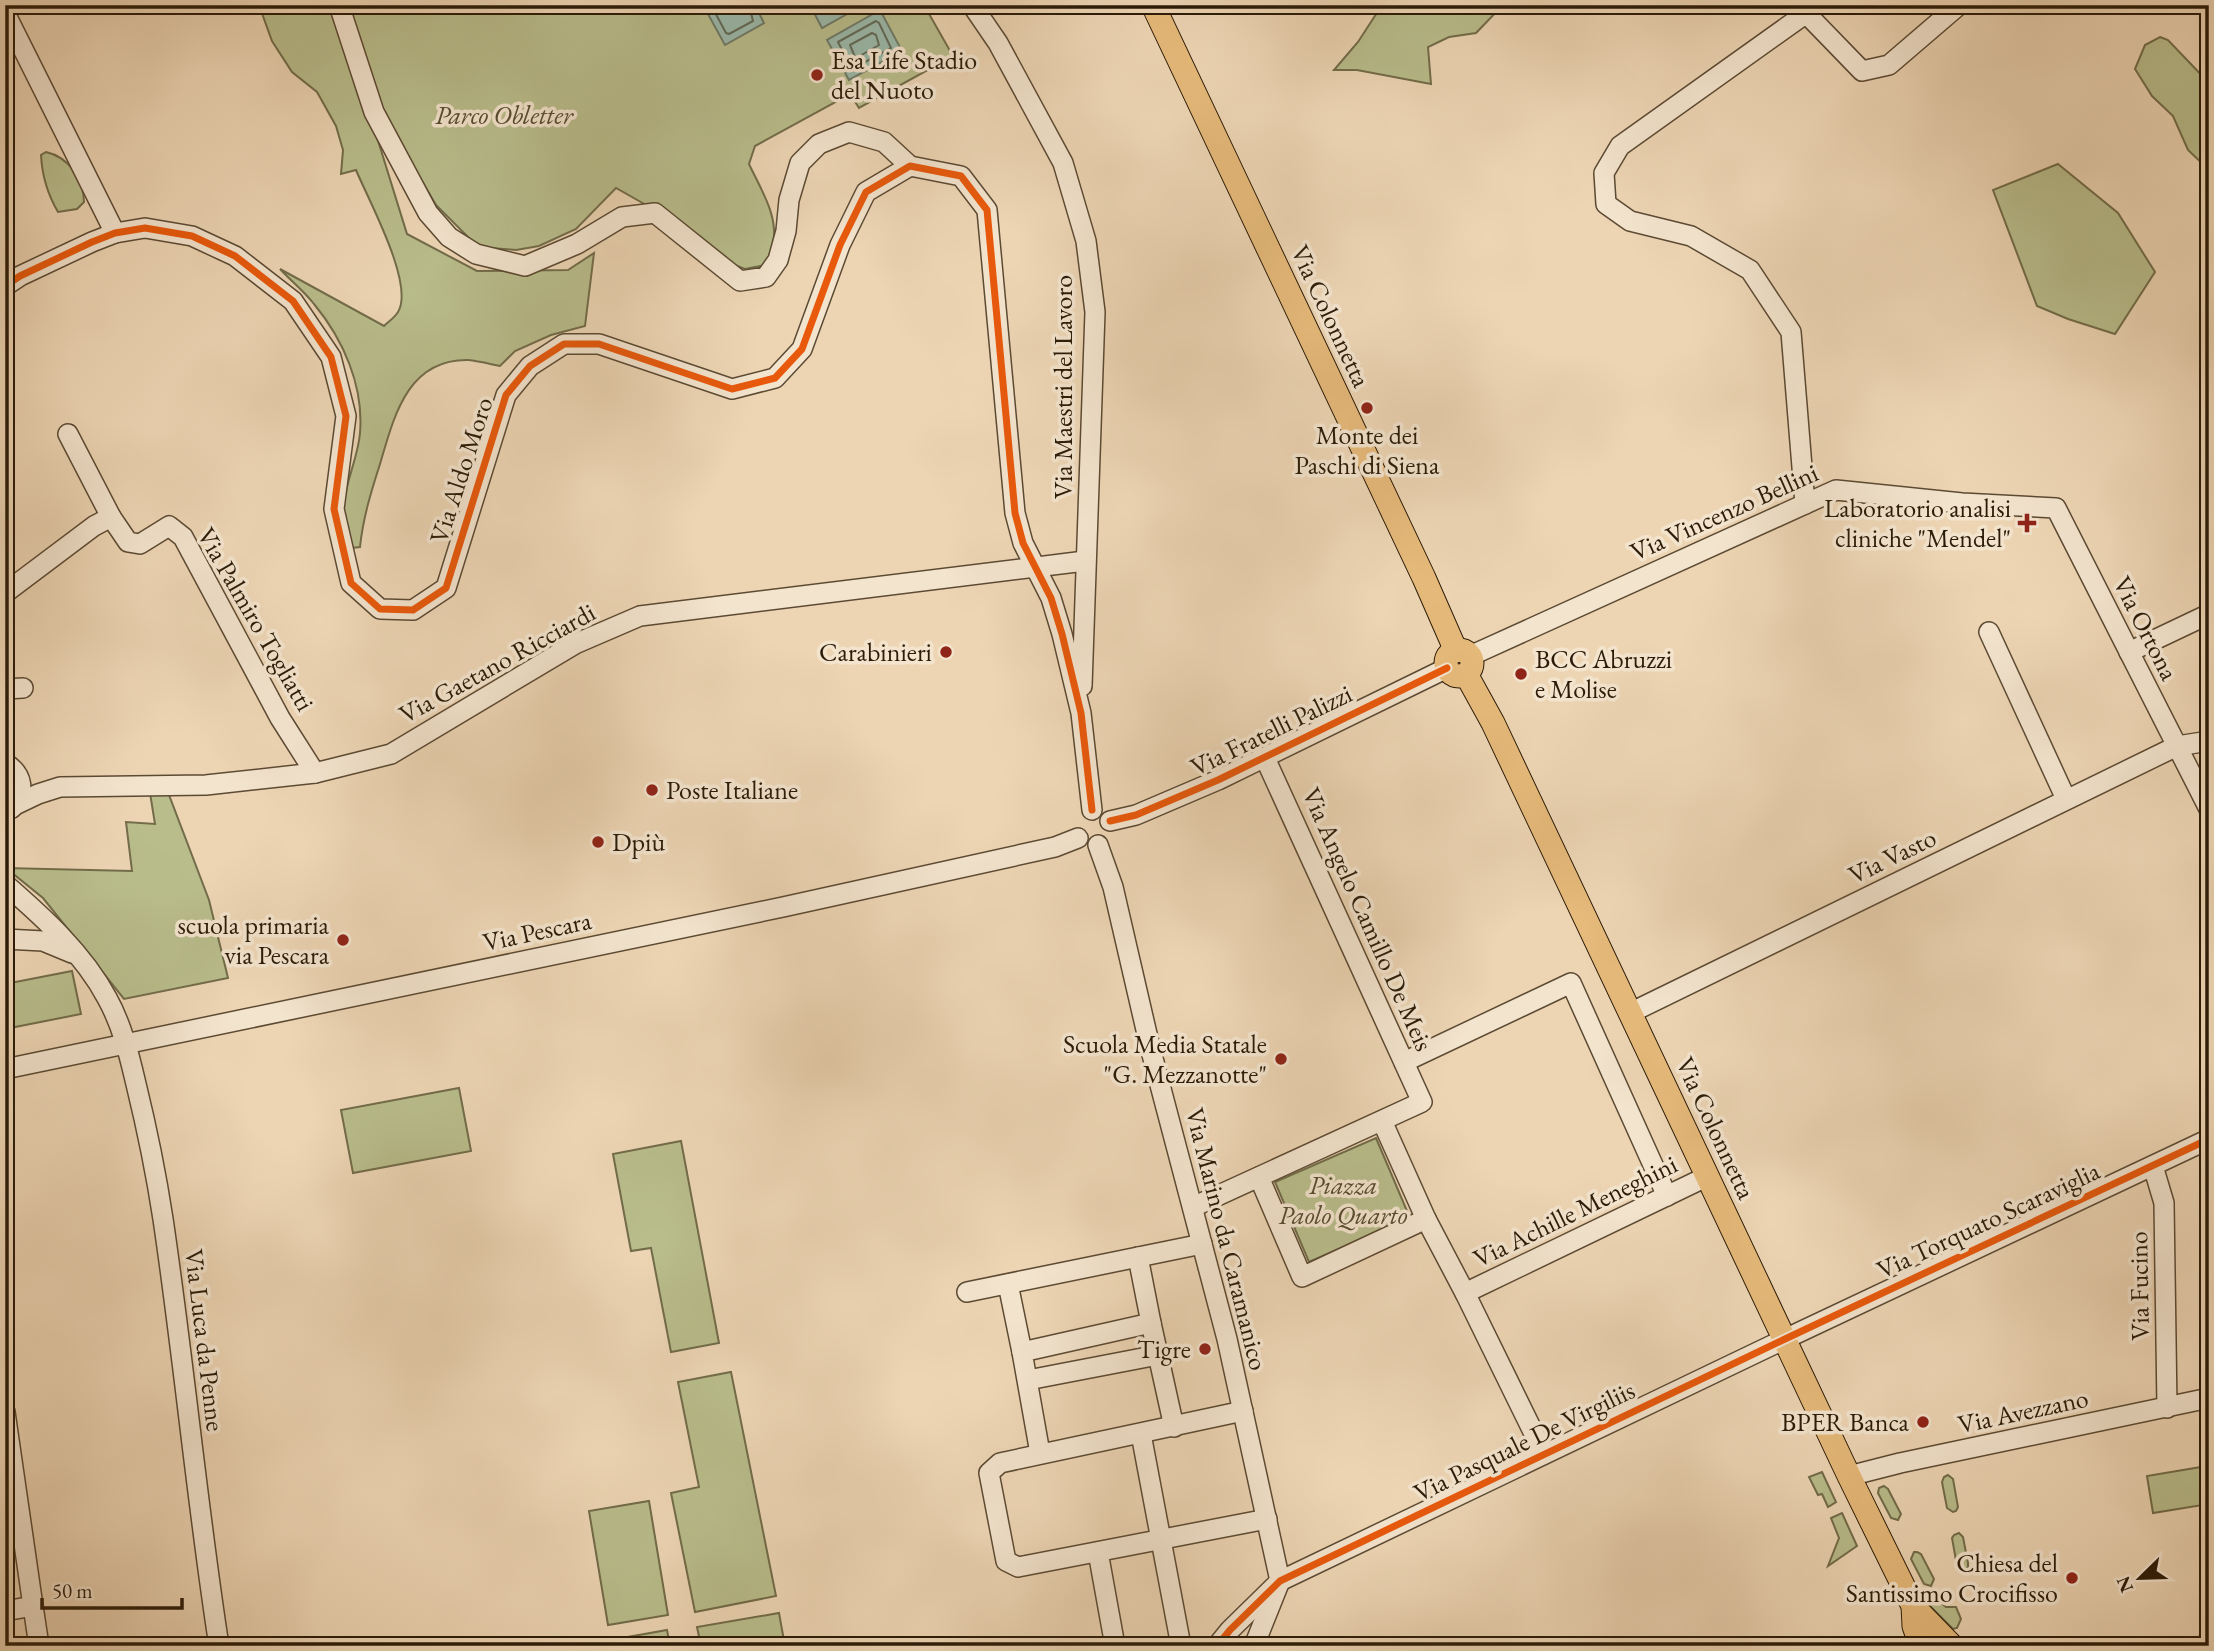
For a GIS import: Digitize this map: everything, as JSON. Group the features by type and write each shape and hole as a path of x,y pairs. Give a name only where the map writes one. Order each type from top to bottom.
{"main road":[{"name":"Via Colonnetta","path":"1153,5 1424,578 1460,662 1493,723 1913,1606"},
{"path":"1913,1606 1914,1626 1921,1646"},
{"path":"1913,1606 1952,1646"}],"street":[{"path":"339,5 374,112 428,213 449,237 476,254 525,266 577,244 622,217 655,213 740,281 766,276 778,260 786,231 789,200 800,163 819,144 849,132 884,142 910,166 961,176 987,210 1015,513 1023,543 1035,566"},
{"name":"Via Maestri del Lavoro","path":"972,5 998,43 1063,163 1086,241 1095,312 1081,713"},
{"path":"1805,504 1791,332 1750,270 1691,236 1630,221 1606,204 1604,173 1620,146 1802,9 1863,71 1889,65 1959,5"},
{"path":"5,13 115,233"},
{"name":"Via Aldo Moro","path":"5,286 20,276 115,233 145,228 192,236 235,256 293,301 331,356 346,416 334,509 351,583 380,609 413,610 446,588 506,395 530,366 564,344 599,344 732,389 775,378 802,349 840,245 866,192 910,166"},
{"path":"5,593 94,526 111,517 68,434"},
{"name":"Via Vincenzo Bellini","path":"1460,662 1836,490 1962,503 2056,508"},
{"name":"Via Ortona","path":"2056,508 2209,809"},
{"name":"Via Palmiro Togliatti","path":"111,517 128,542 140,544 169,526 183,537 280,718 315,773"},
{"name":"Via Gaetano Ricciardi","path":"9,810 38,794 60,787 206,785 315,773 391,754 575,644 640,616 1085,561"},
{"name":"Via Maestri del Lavoro","path":"1035,566 1051,598 1081,713 1092,810"},
{"path":"2129,652 2209,614"},
{"path":"1989,632 2066,799"},
{"name":"Via Fratelli Palizzi","path":"1110,821 1136,815 1265,758 1460,662"},
{"name":"Via Vasto","path":"1630,1013 2177,746 2209,741"},
{"name":"Via Angelo Camillo De Meis","path":"1265,758 1422,1102 1382,1121"},
{"path":"9,810 19,799 22,785 10,766"},
{"name":"Via Gaetano Ricciardi","path":"10,766 60,787"},
{"path":"1092,810 1102,813 1110,821 1110,833 1098,845 1087,845 1078,838 1078,818 1092,810"},
{"name":"Via Pescara","path":"5,1069 783,907 1055,847 1078,838"},
{"name":"Via Marino da Caramanico","path":"1098,845 1113,887 1150,1046 1227,1339 1280,1581"},
{"name":"Via Luca da Penne","path":"5,884 41,915 88,967 108,999 127,1044 151,1144 219,1646"},
{"path":"5,939 43,942 76,955"},
{"path":"1404,1062 1572,983 1667,1196"},
{"path":"1193,1207 1382,1121 1426,1219 1544,1454"},
{"name":"Via Torquato Scaraviglia","path":"1785,1339 2209,1139"},
{"name":"Via Fucino","path":"2153,1166 2164,1203 2168,1408"},
{"name":"Via Achille Meneghini","path":"1465,1293 1708,1176"},
{"path":"1259,1177 1302,1277 1426,1219"},
{"path":"967,1292 1202,1244"},
{"path":"1138,1257 1174,1427"},
{"path":"1008,1284 1040,1453"},
{"path":"1022,1352 1151,1323"},
{"name":"Via Pasquale De Virgiliis","path":"1217,1646 1280,1581 1785,1339"},
{"path":"1028,1380 1158,1355"},
{"name":"Via Avezzano","path":"1849,1476 2209,1398"},
{"path":"1243,1411 1000,1463 989,1473 1006,1561 1018,1567 1267,1520"},
{"path":"5,1412 39,1646"},
{"path":"1141,1434 1181,1646"},
{"path":"1098,1552 1115,1646"},
{"path":"1254,1646 1280,1581"},
{"path":"5,1611 33,1606"}],"green space":[{"path":"259,5 336,5 407,234 477,271 568,270 594,253 585,326 551,335 515,351 500,366 468,360 447,362 430,369 417,380 406,394 391,428 368,505 360,547 352,548 343,515 360,433 359,398 355,381 334,332 306,295 280,269 384,326 399,310 402,297 400,280 387,240 356,170 341,174 343,150 336,126 317,92 292,72 272,41"},
{"name":"Parco Obletter","path":"348,5 924,5 953,56 859,108 850,94 755,146 749,164 771,213 774,234 765,265 745,269 719,259 683,226 616,188 576,229 539,246 516,250 478,247 436,205 380,110"},
{"path":"1382,5 1503,5 1476,33 1449,37 1428,47 1431,84 1357,70 1334,70 1358,42"},
{"path":"2160,37 2168,40 2209,83 2209,170 2188,150 2173,116 2152,96 2135,69 2145,45"},
{"path":"46,152 62,159 78,178 84,202 77,209 58,212 54,205 43,170 41,155"},
{"path":"2058,164 2118,213 2155,272 2115,334 2037,306 1993,190"},
{"path":"150,793 169,795 209,900 228,978 124,999 43,898 6,868 132,871 126,822 155,824"},
{"path":"72,971 81,1014 5,1029 5,984"},
{"path":"459,1088 471,1151 353,1173 341,1110"},
{"name":"Piazza Paolo Quarto","path":"1376,1138 1410,1218 1309,1262 1275,1182"},
{"path":"681,1141 719,1343 671,1352 651,1248 631,1251 613,1154"},
{"path":"731,1372 776,1596 695,1612 671,1493 699,1487 678,1382"},
{"path":"2207,1466 2209,1504 2153,1513 2147,1476"},
{"path":"1822,1472 1836,1502 1828,1507 1809,1477"},
{"path":"1948,1475 1953,1479 1958,1507 1953,1512 1947,1508 1942,1482"},
{"path":"1884,1486 1901,1514 1898,1520 1891,1518 1878,1493 1879,1488"},
{"path":"649,1501 668,1615 608,1625 589,1511"},
{"path":"1842,1513 1857,1546 1828,1566 1839,1538 1831,1518"},
{"path":"1959,1533 1963,1537 1968,1563 1968,1567 1963,1570 1957,1566 1952,1538"},
{"path":"1914,1552 1921,1554 1934,1579 1931,1586 1924,1584 1911,1559"},
{"path":"1935,1598 1946,1607 1956,1607 1961,1619 1957,1628 1953,1629 1926,1602"},
{"path":"779,1613 785,1646 701,1646 697,1627"},
{"path":"667,1630 670,1646 588,1646 588,1644"}],"water":[{"path":"703,5 755,5 764,23 725,45"},
{"path":"810,5 863,5 822,28"},
{"path":"880,10 902,51 849,80 827,40"}],"cycle path":[{"path":"5,286 20,276 92,242 115,233 145,228 192,236 235,256 293,301 331,357 346,416 334,509 351,583 380,609 413,610 446,588 506,395 530,366 564,344 599,344 732,389 775,378 802,349 840,245 866,192 910,166 961,176 987,210 1015,513 1023,543 1051,598 1062,634 1081,713 1092,810"},
{"path":"1110,821 1136,815 1218,780 1447,668"},
{"path":"1217,1646 1280,1581 2209,1139"}],"place":[{"name":"Esa Life Stadio del Nuoto","path":"817,75"},
{"name":"Monte dei Paschi di Siena","path":"1367,408"},
{"name":"Laboratorio analisi cliniche \"Mendel\"","path":"2027,523"},
{"name":"Carabinieri","path":"946,652"},
{"name":"BCC Abruzzi e Molise","path":"1521,674"},
{"name":"Poste Italiane","path":"652,790"},
{"name":"Dpiù","path":"598,842"},
{"name":"scuola primaria via Pescara","path":"343,940"},
{"name":"Scuola Media Statale \"G. Mezzanotte\"","path":"1281,1059"},
{"name":"Tigre","path":"1205,1349"},
{"name":"BPER Banca","path":"1923,1422"},
{"name":"Chiesa del Santissimo Crocifisso","path":"2072,1578"}]}
